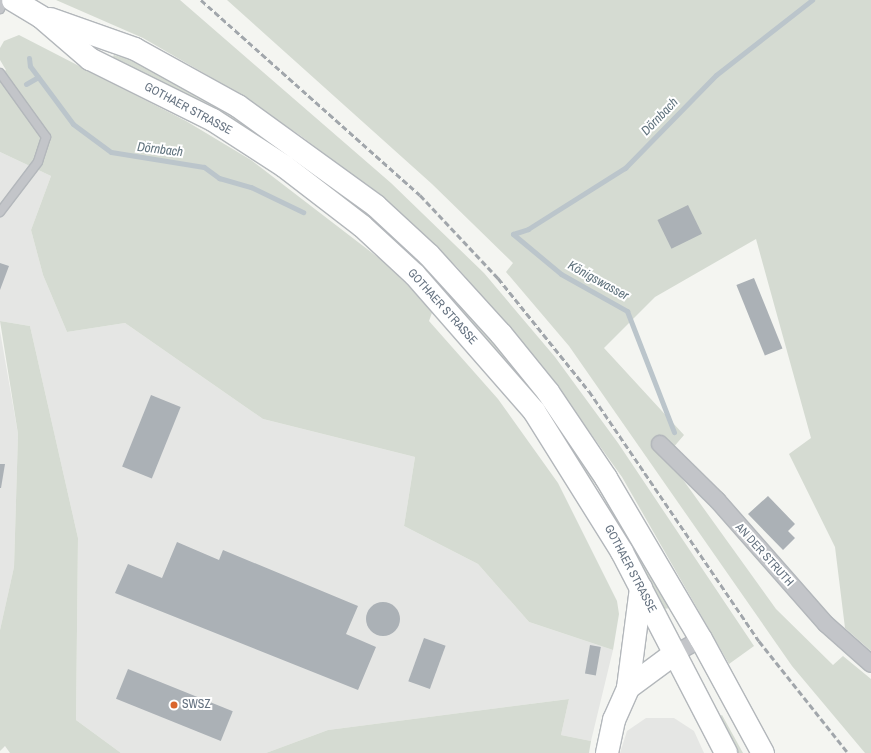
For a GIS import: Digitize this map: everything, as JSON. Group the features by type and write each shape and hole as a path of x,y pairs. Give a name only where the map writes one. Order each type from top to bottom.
{"main road":[{"name":"GOTHAER STRASSE","path":"13,0 41,16 90,59 213,120 284,166 362,226 415,275 534,411 603,519 726,753"},
{"name":"GOTHAER STRASSE","path":"41,16 102,36 176,68 287,138 376,206 429,255 501,334 548,392 606,478 701,639 763,753"},
{"path":"607,753 614,720 628,688 640,588"},
{"path":"628,688 674,654"}],"street":[{"name":"AN DER STRUTH","path":"660,444 717,500 826,624 871,664"},
{"path":"674,654 701,639"}],"lane":[{"path":"0,9 4,0"},
{"path":"0,73 46,137 38,162 0,212"}],"shaded area":[{"path":"56,0 180,0 391,183 484,273 555,357 618,443 754,646 729,664 622,477 545,370 457,267 381,197 301,136 226,86 143,38"},
{"path":"227,0 871,0 871,651 845,628 835,547 789,454 811,438 756,239 655,297 604,348 684,435 666,456 776,609 833,665 843,656 871,679 871,753 865,753 792,666 569,346 506,272 513,263 432,184"},
{"path":"19,35 186,121 251,160 384,262 433,310 429,321 498,399 558,483 617,601 619,614 613,650 529,622 478,564 404,526 415,457 263,419 125,323 67,332 43,275 31,230 51,176 0,152 0,74 6,70 0,60 0,48 4,41"},
{"path":"114,55 136,61 221,107 372,215 418,258 515,367 550,413 602,487 670,608 664,609 599,490 562,437 517,377 427,273 354,207 277,149 233,120 112,58"},
{"path":"0,152 51,176 31,230 43,275 67,332 125,323 263,419 415,457 404,526 478,564 529,622 613,650 591,741 561,735 569,699 328,730 266,753 121,753 76,720 78,538 30,326 0,321"},
{"path":"0,321 30,326 78,538 76,720 121,753 10,753 5,746 0,751 0,630 14,567 18,434"},
{"path":"0,331 18,434 14,567 0,630"},
{"path":"569,699 561,735 591,741 589,753 266,753 328,730"},
{"path":"722,715 743,753 737,753 718,717"},
{"path":"646,718 674,718 694,731 704,753 620,753 627,731"}],"building":[{"path":"688,205 702,234 671,249 657,220"},
{"path":"0,263 9,266 0,290"},
{"path":"754,278 782,348 765,356 736,285"},
{"path":"151,395 181,407 152,478 122,466"},
{"path":"0,464 5,464 1,488 0,488"},
{"path":"768,496 795,524 788,531 795,538 783,550 748,514"},
{"path":"177,542 219,560 223,550 358,606 346,634 376,647 358,690 115,593 128,564 162,578"},
{"path":"383,602 395,607 400,619 395,631 383,636 371,631 366,619 371,607"},
{"path":"424,638 446,646 430,689 408,681"},
{"path":"590,645 601,647 596,675 585,674"},
{"name":"SWSZ","path":"128,669 233,711 221,741 116,699"}],"waterway":[{"name":"Dörnbach","path":"513,234 528,229 625,168 716,75 812,0"},
{"name":"Dörnbach","path":"29,58 30,66 73,124 111,152 204,167 219,178 251,187 303,212"},
{"path":"26,84 38,77"},
{"name":"Königswasser","path":"513,234 561,274 627,311 674,432"}],"railway":[{"path":"201,0 420,195 498,278 589,391 759,641 848,753"}],"place":[{"name":"SWSZ","path":"174,705"}]}
